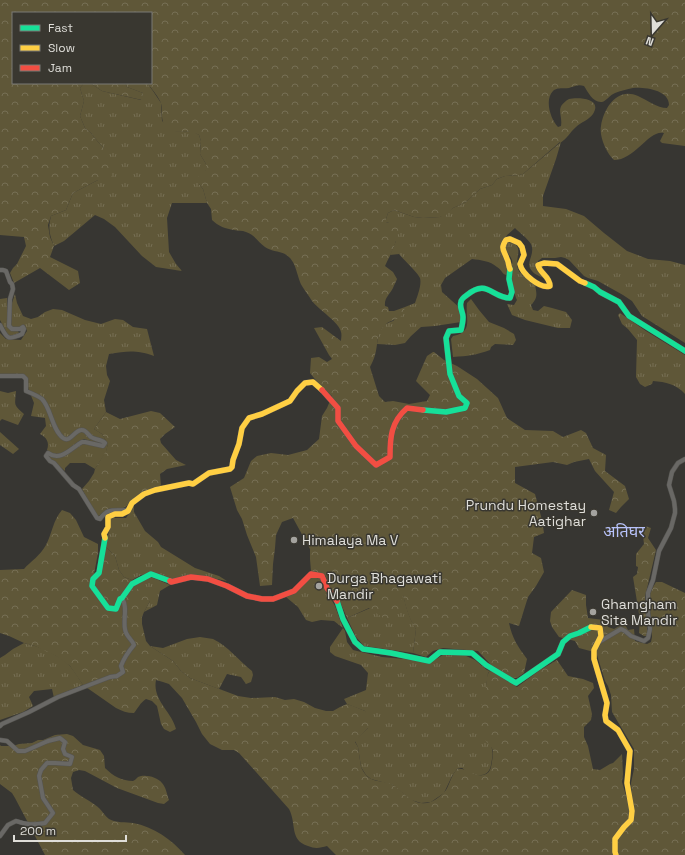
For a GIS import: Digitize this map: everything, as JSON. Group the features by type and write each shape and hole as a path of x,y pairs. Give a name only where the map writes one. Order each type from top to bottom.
{"street":[{"path":"616,855 615,839 624,826 631,820 632,811 627,783 630,751 618,730 606,721 605,716 607,703 594,659 594,650 601,636 600,628 591,627 570,636 564,642 558,654 516,683 486,665 472,653 440,652 430,661 391,653 363,650 355,642 343,619 337,600 327,588 322,576 311,574 294,591 274,600 247,596 208,579 191,577 171,582 151,574 132,584 120,599 116,609 108,608 92,586 94,579 99,573 105,539 104,534 108,527 108,517 128,511 132,503 144,494 155,490 189,483 193,484 208,473 230,470 242,428 249,418 262,414 290,401 305,383 313,382 338,408 338,421 356,446 376,465 390,457 390,441 393,427 400,415 407,408 446,412 465,408 467,403 460,396 450,374 446,338 449,331 461,330 463,317 460,304 461,300 473,290 484,288 505,298 510,298 512,292 509,279 510,269 508,260 503,251 503,245 506,240 510,239 519,243 522,247 524,255 520,265 522,270 524,274 536,282 543,286 550,286 550,282 539,270 538,265 544,263 557,264 580,281 594,287 600,292 619,302 629,316 685,351"},
{"path":"0,270 6,271 13,290 10,299 9,326 12,329 20,329 23,327 24,329 22,334 10,338 4,333 0,325"},
{"path":"0,376 23,376 26,379 26,391 42,399 55,427 63,438 71,437 81,430 85,431 91,437 105,443 103,446 82,442 62,456 54,457 48,453 46,456 73,485 80,489 97,518 100,518 108,510 116,509 128,511"},
{"path":"598,642 621,629 631,636 644,641 648,638 650,629 648,593 653,580 659,551 671,528 675,513 674,500 669,485 672,472 678,463 685,459"},
{"path":"0,726 58,697 110,677 117,676 123,672 121,666 128,652 134,646 125,630 125,604 122,598"},
{"path":"0,740 7,741 18,751 25,751 48,741 60,738 65,742 63,749 65,754 72,758 70,764 47,764 41,770 39,776 43,798 53,813 45,823 25,824 16,821 8,825 0,836"}],"green space":[{"path":"0,0 685,0 685,146 662,143 660,141 664,133 658,133 629,155 622,159 614,160 606,149 601,135 601,126 608,106 618,97 624,94 631,94 638,96 652,104 667,108 669,105 665,96 656,90 633,88 615,93 604,101 599,102 593,99 582,85 556,89 550,95 549,104 551,115 558,127 561,126 560,108 564,102 569,99 578,98 588,100 595,105 595,109 593,114 578,125 565,140 560,142 523,174 505,176 497,179 492,185 480,189 466,202 453,208 446,215 440,217 414,217 394,210 388,213 386,219 386,222 389,223 395,220 398,224 398,236 385,266 393,272 397,279 386,298 385,306 388,307 389,311 394,311 405,307 402,315 385,325 379,335 374,360 370,367 379,396 385,402 393,401 409,404 427,401 430,395 416,381 427,356 434,352 444,360 457,366 477,379 498,398 507,418 525,430 553,431 563,437 581,430 586,433 593,448 606,455 605,471 625,486 629,499 616,513 609,510 614,492 595,471 589,459 567,465 553,462 515,467 515,483 535,494 544,533 534,537 532,553 541,558 544,572 528,597 519,626 509,623 516,642 527,659 524,673 517,678 512,678 492,666 478,651 443,648 433,651 426,657 413,653 416,629 411,621 403,595 398,611 389,622 369,608 347,618 338,597 328,585 326,576 311,571 310,549 293,518 282,522 276,535 272,585 260,586 256,557 242,519 237,510 230,487 244,478 251,461 257,456 271,453 288,455 307,450 319,439 322,416 332,396 322,388 310,373 311,358 319,357 327,362 332,359 314,328 322,327 341,341 341,333 337,324 312,301 302,286 294,264 289,257 283,253 267,248 249,233 225,228 212,220 211,209 207,203 203,189 199,184 198,178 200,173 206,170 206,164 200,154 201,141 199,135 192,132 174,131 167,127 164,124 160,101 148,84 152,84 152,12 12,12 12,84 83,84 80,88 84,101 80,116 85,128 104,148 112,163 111,178 98,180 73,193 66,210 51,216 48,225 50,237 54,246 50,257 78,271 80,283 69,290 40,268 14,283 10,273 17,264 26,246 24,237 0,235"},
{"path":"83,84 92,84 102,91 141,100 143,93 127,87 126,84 148,84 161,103 162,121 175,131 194,132 199,135 201,141 200,154 206,164 206,170 199,184 203,189 207,203 172,203 167,218 169,252 182,271 156,267 142,256 115,227 104,219 95,215 64,241 54,246 50,231 51,216 66,210 73,193 98,180 103,180 104,148 85,128 80,116 84,101 80,88"},
{"path":"92,84 126,84 127,87 143,93 142,100 102,91"},
{"path":"561,142 543,196 543,206 566,209 584,216 627,251 648,259 670,261 685,265 685,343 642,316 632,301 623,295 598,281 584,276 569,260 565,258 542,258 538,261 537,266 546,279 535,274 529,265 532,252 531,244 515,228 507,235 503,243 510,275 505,275 499,268 491,263 472,259 445,278 441,285 442,292 461,309 461,322 421,327 405,343 395,345 377,344 379,332 384,325 393,321 405,307 415,303 420,284 419,276 399,254 390,255 396,241 389,223 386,222 388,213 394,210 414,217 440,217 453,208 466,202 480,189 492,185 497,179 505,176 523,174"},
{"path":"511,242 515,244 518,250 517,265 519,271 535,284 536,297 531,305 533,310 538,311 544,306 566,312 572,320 570,328 558,328 525,320 512,315 507,304 514,305 517,300 511,272 512,260 506,248 507,243"},
{"path":"15,294 23,316 31,319 53,309 62,310 85,320 101,324 115,319 123,320 133,327 147,329 154,356 132,352 109,354 106,366 107,375 110,381 104,400 106,412 94,429 102,434 108,444 106,452 95,469 85,463 70,463 65,468 65,471 49,457 63,456 81,444 101,444 84,439 60,455 51,453 47,450 47,440 40,434 46,426 45,418 31,416 34,403 28,388 28,379 23,374 0,374 0,333 6,339 21,340 27,331 23,325 18,328 11,326 12,303"},
{"path":"7,298 8,327 11,330 18,331 19,333 12,336 8,335 0,320 0,299"},
{"path":"471,299 489,322 514,334 516,340 513,345 495,344 490,350 485,352 453,357 451,339 453,336 460,334 466,328 467,303"},
{"path":"620,313 685,355 685,394 678,388 666,383 653,381 652,384 645,387 640,384 636,377 637,340 622,324 618,315"},
{"path":"0,391 8,393 16,391 16,404 24,414 18,425 2,419 0,421"},
{"path":"151,411 160,413 175,427 160,439 161,443 176,460 186,465 167,469 160,474 161,486 142,493 123,508 110,508 99,516 96,515 82,489 94,473 106,451 108,444 102,434 94,429 106,412 120,419"},
{"path":"0,432 19,449 13,454 0,445"},
{"path":"134,506 134,512 145,531 158,542 161,547 195,568 219,576 227,581 212,578 170,580 153,574 141,575 132,580 124,577 119,570 115,556 106,547 111,519 126,518 131,507"},
{"path":"62,510 70,513 76,520 84,537 98,544 94,574 98,576 106,547 115,556 119,570 124,577 132,580 132,590 138,589 149,595 150,601 142,617 142,624 146,641 150,646 173,661 181,671 190,678 238,696 251,698 275,697 285,700 294,699 326,711 333,711 347,704 365,711 370,722 368,728 355,742 358,747 361,767 370,779 394,785 418,803 432,801 439,797 446,790 453,774 457,769 463,769 479,775 486,774 490,770 493,751 480,734 478,719 485,694 487,676 490,671 517,687 540,670 557,660 568,676 593,683 594,688 588,696 592,714 591,720 584,727 584,737 588,746 593,769 600,770 613,763 622,754 622,782 632,816 635,813 631,783 634,769 634,749 612,712 611,695 597,655 594,652 579,648 575,641 559,637 550,621 551,612 572,590 586,595 588,618 604,620 608,627 614,629 624,623 628,630 634,629 635,641 647,644 651,642 652,637 649,596 656,582 662,582 685,593 685,855 336,855 327,846 315,848 302,843 298,840 294,831 289,809 239,753 234,750 222,750 210,744 202,734 182,698 169,684 156,680 157,694 171,717 176,729 170,732 164,729 161,724 157,706 152,701 146,699 134,713 120,710 83,685 70,666 56,656 35,646 0,633 0,570 24,569 46,545 57,518"},
{"path":"645,526 651,528 648,538 656,550 645,597 647,636 639,633 640,620 633,577 637,574 638,567 636,566 636,554 644,544 643,536"},
{"path":"150,577 170,585 160,591 157,605 144,612 150,601 132,590 132,586"},
{"path":"314,577 320,579 335,606 343,628 334,621 321,620 312,622 306,620 298,607 286,597 293,594 305,584 309,578"},
{"path":"403,594 411,621 416,629 413,653 364,646 356,637 347,618"},
{"path":"343,628 347,642 353,650 382,657 429,663 443,655 464,655 475,660 490,671 488,673 486,687 491,746 493,753 488,772 477,775 465,771 462,768 457,769 444,793 431,802 421,803 411,800 393,785 371,779 366,775 361,767 358,747 355,741 368,728 365,711 347,704 344,699 366,690 368,673 361,665 335,656 330,652 330,647"},
{"path":"200,637 213,639 229,650 252,671 253,675 251,682 246,684 241,677 227,674 219,689 190,678 181,671 173,661 150,646 163,648 187,639"},
{"path":"24,643 36,646 60,658 70,666 83,685 54,698 52,689 34,691 29,697 33,706 23,712 0,720 0,658"},
{"path":"67,734 73,736 83,745 100,750 104,756 105,768 118,778 133,781 138,777 144,776 157,779 162,783 169,800 164,804 158,803 117,788 85,771 79,770 73,772 71,778 73,790 99,808 109,819 148,827 162,834 185,855 45,855 12,793 0,784 0,745 13,746 32,743 55,735"}],"traffic: fast":[{"path":"423,410 446,412 465,408 467,403 459,396 450,374 446,338 449,331 461,330 463,317 460,306 461,301 474,290 485,288 498,295 510,298 512,292 509,279 510,269"},
{"path":"585,283 619,302 629,316 685,351"},
{"path":"105,538 99,573 93,579 92,586 108,608 116,609 120,599 132,584 151,574 170,581"},
{"path":"337,601 343,619 355,642 363,649 429,661 440,652 472,653 486,665 516,683 558,654 563,642 570,636 591,627"}],"traffic: slow":[{"path":"510,269 503,248 506,240 510,239 519,243 522,247 524,255 520,264 521,268 532,280 537,283 550,286 550,283 538,265 544,263 557,264 585,283"},
{"path":"105,538 104,534 108,527 108,517 128,511 132,503 144,494 155,490 189,483 193,484 209,473 230,469 232,467 239,444 242,428 249,418 262,414 290,401 305,383 313,382 322,390"},
{"path":"591,627 600,628 601,636 594,650 594,659 607,703 605,715 606,721 618,730 630,751 627,783 632,811 631,820 615,839 616,855"}],"traffic: jam":[{"path":"322,390 338,408 338,421 356,446 376,465 390,457 392,430 402,413 407,408 423,410"},
{"path":"170,581 191,577 208,579 247,596 262,599 273,599 294,591 311,574 322,576 327,588 337,601"}],"place":[{"name":"Prundu Homestay Aatighar","path":"594,513"},
{"name":"Himalaya Ma V","path":"294,540"},
{"name":"Durga Bhagawati Mandir","path":"319,586"},
{"name":"Ghamgham Sita Mandir","path":"593,612"}],"district":[{"name":"अतिघर","path":"624,531"}]}
